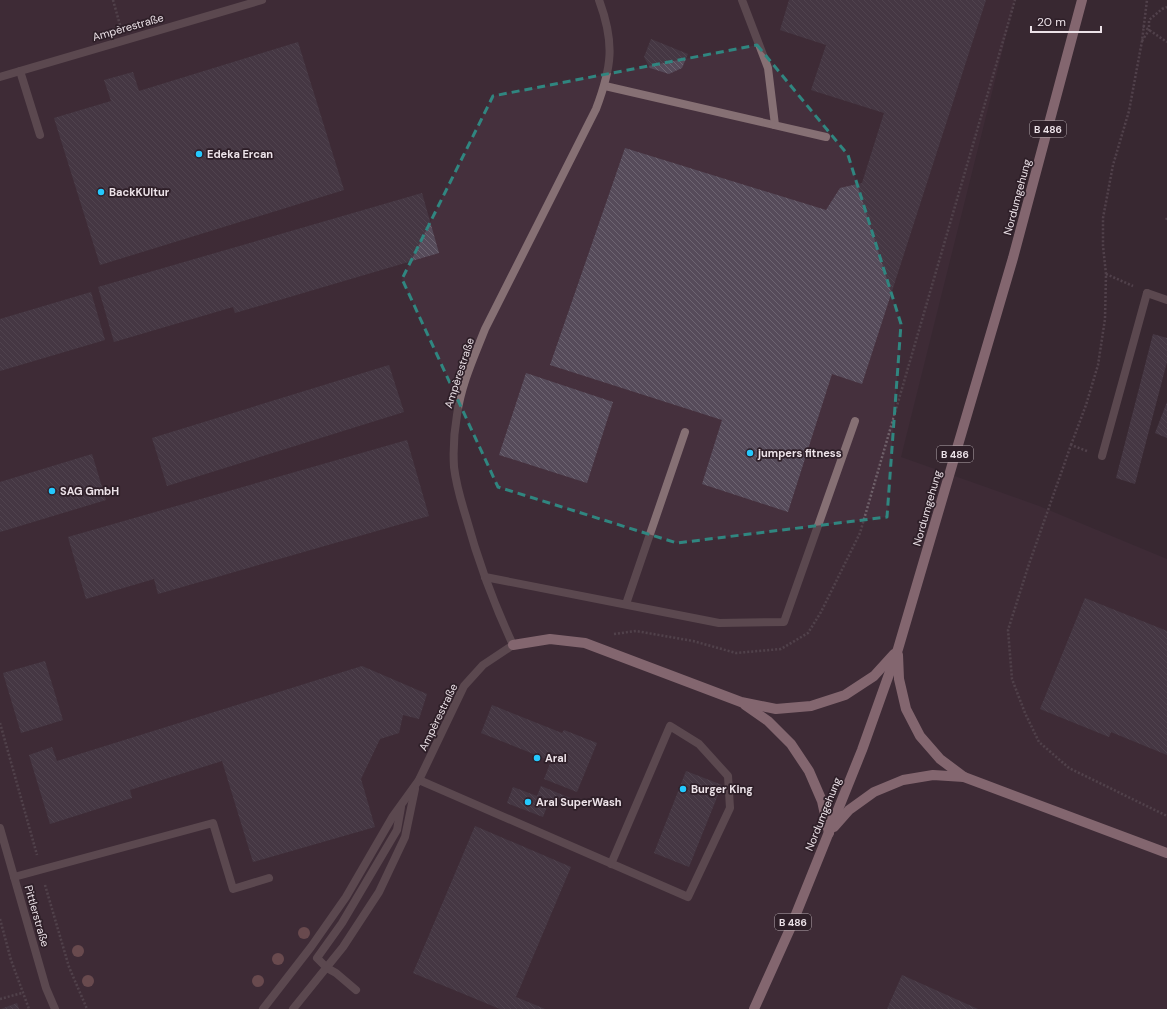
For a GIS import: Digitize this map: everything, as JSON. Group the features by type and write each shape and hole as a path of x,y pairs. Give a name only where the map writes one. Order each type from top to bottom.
{"main road":[{"name":"Nordumgehung","path":"754,1009 790,929 862,750 898,649 1013,258 1082,0"},
{"path":"513,645 550,639 585,643 741,702 776,709 811,706 845,695 874,676 898,649"},
{"path":"898,649 899,680 906,709 920,736 940,759 964,777 1167,853"},
{"path":"741,702 768,721 791,744 809,771 822,801 828,833"},
{"path":"828,833 849,810 874,792 888,786 903,780 933,775 964,777"}],"street":[{"name":"Ampèrestraße","path":"0,77 262,0"},
{"name":"Ampèrestraße","path":"263,1009 311,947 346,896 393,816 417,783 464,686 483,665 513,645 498,612 464,514 454,467 454,439 457,414 462,390 485,329 596,109 605,86 610,62 610,41 606,18 599,0"},
{"path":"742,0 768,68 776,125"},
{"path":"20,71 40,135"},
{"path":"605,86 826,137"},
{"path":"1102,456 1147,292 1167,300"},
{"path":"485,577 719,623 784,622 855,421"},
{"path":"626,604 685,432"},
{"path":"417,783 688,897 730,808 728,776 699,744 670,726 611,864"},
{"name":"Ampèrestraße","path":"293,1009 343,947 379,892 405,837 417,783"},
{"name":"Ampèrestraße","path":"327,968 317,958 342,923 397,830 402,804"},
{"path":"14,877 213,823 234,889 269,878"},
{"name":"Pittlerstraße","path":"0,828 46,988 55,1009"},
{"path":"327,968 336,973 356,990"}],"path":[{"path":"113,0 124,40"},
{"path":"585,643 610,635 636,631 693,641 736,653 781,649 808,633 821,612 860,533 1014,0"},
{"path":"1147,0 1142,41 1129,112 1113,165 1104,211 1103,246 1106,274 1105,319 1098,365 1086,405 1029,564 1008,630 1012,679 1025,713 1039,742 1069,768 1167,816"},
{"path":"1142,41 1149,30 1149,20 1162,9 1167,7"},
{"path":"1143,26 1167,42"},
{"path":"1106,274 1147,292"},
{"path":"1071,445 1102,456"},
{"path":"0,919 22,993 29,1009"},
{"path":"0,999 22,993"}],"highlighted area":[{"path":"757,45 848,155 901,324 887,517 677,543 498,487 402,279 493,96"}],"shaded area":[{"path":"0,0 1015,0 901,457 1039,506 1167,559 1167,1009 0,1009"}],"building":[{"path":"789,0 986,0 862,384 832,374 788,512 702,484 722,420 550,365 625,148 826,210 840,188 862,183 884,113 811,90 826,45 780,30"},
{"path":"651,39 688,54 682,68 669,74 650,68 644,57"},
{"name":"Edeka Ercan","path":"298,42 344,190 100,265 54,118 111,101 104,80 133,72 139,91"},
{"path":"422,193 439,253 235,313 233,307 114,342 98,287"},
{"path":"91,292 105,340 0,371 0,319"},
{"path":"1153,334 1167,338 1167,362 1135,484 1116,478"},
{"path":"389,365 404,412 167,486 152,438"},
{"path":"526,373 613,402 587,483 499,455"},
{"path":"1167,402 1167,438 1155,433"},
{"path":"407,440 429,516 158,594 154,579 86,599 68,537"},
{"name":"SAG GmbH","path":"92,454 106,500 0,532 0,482"},
{"path":"1085,598 1167,631 1167,755 1111,732 1109,737 1040,709"},
{"path":"45,661 63,720 21,733 3,673"},
{"path":"362,666 427,694 419,719 403,715 399,733 380,739 361,779 375,827 253,862 222,761 130,790 132,798 50,824 29,755 52,747 57,761"},
{"path":"492,705 562,733 564,730 597,743 577,792 544,779 551,761 481,733"},
{"path":"686,771 722,785 689,867 654,853"},
{"name":"Aral SuperWash","path":"541,786 570,798 566,808 549,801 543,817 507,803 513,787 537,796"},
{"path":"475,826 571,867 516,997 545,1009 500,1009 413,973"},
{"path":"902,975 978,1009 887,1009"},
{"path":"17,1003 19,1009 1,1009"}],"place":[{"name":"Edeka Ercan","path":"199,154"},
{"name":"BackKUltur","path":"101,192"},
{"name":"jumpers fitness","path":"750,453"},
{"name":"SAG GmbH","path":"52,491"},
{"name":"Aral","path":"537,758"},
{"name":"Burger King","path":"683,789"},
{"name":"Aral SuperWash","path":"528,802"}]}
